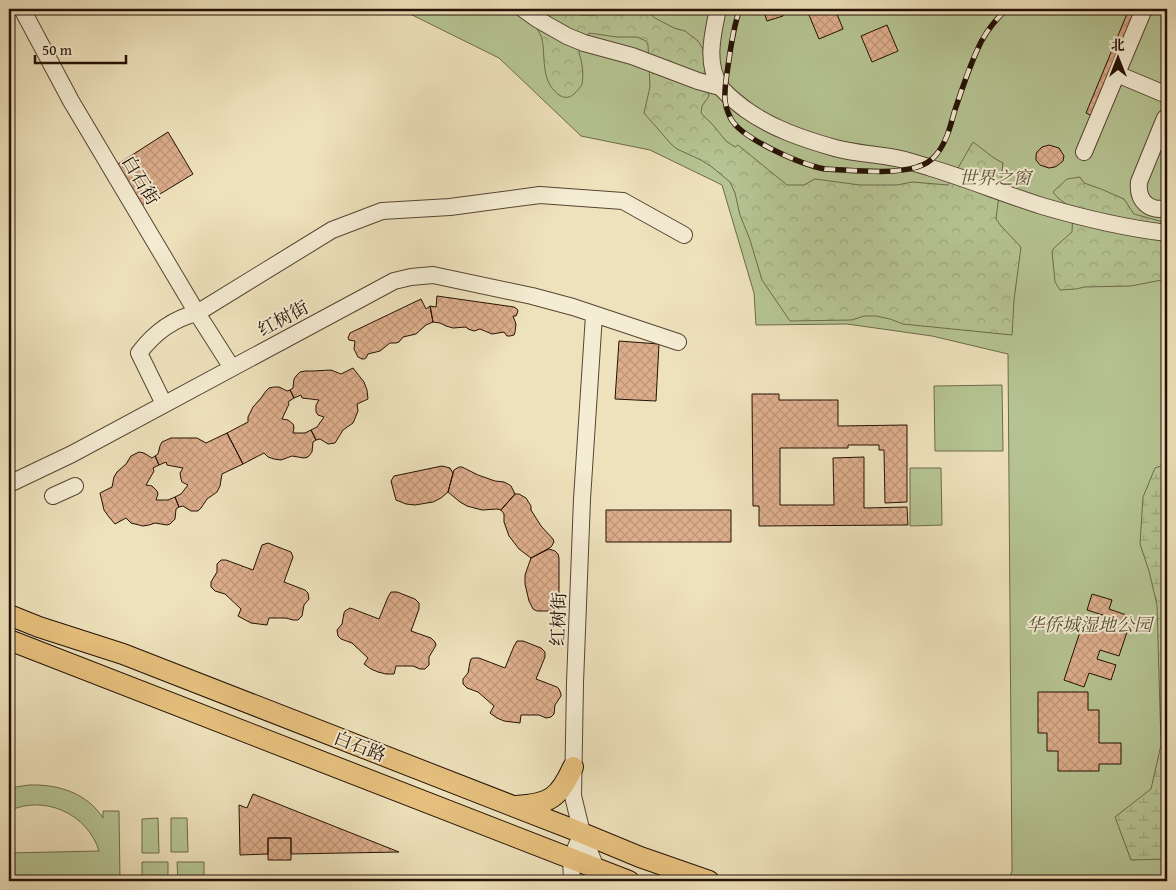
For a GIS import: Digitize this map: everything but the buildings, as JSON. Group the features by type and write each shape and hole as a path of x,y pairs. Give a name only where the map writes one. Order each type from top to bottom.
{"main road":[{"name":"白石路","path":"9,615 39,627 123,654 640,857 709,881"},
{"name":"白石路","path":"9,640 571,859 596,875 629,881"},
{"path":"513,806 540,803 551,799 565,784 573,767"}],"street":[{"name":"白石街","path":"22,9 71,101 196,312 232,368"},
{"path":"523,9 567,36 584,43 632,56 698,81 720,87"},
{"path":"718,9 712,35 711,54 714,76 720,87 734,101 755,116 785,132 834,148 892,158 930,168 1071,214 1141,230 1167,233"},
{"path":"1084,152 1144,9"},
{"path":"1117,74 1166,92 1162,102 1162,110 1166,120 1139,182 1138,189 1141,200 1159,208 1141,230"},
{"path":"164,404 139,354 148,341 164,328 184,316 196,312 332,230 382,210 450,207 540,195 623,201 684,235"},
{"name":"红树街","path":"9,484 72,454 394,282 411,277 442,276 532,296 572,307 678,342"},
{"name":"红树街","path":"594,315 582,499 573,796 582,833 596,875"},
{"path":"53,496 75,486"},
{"path":"572,881 571,859 582,833"}],"green space":[{"name":"世界之窗","path":"400,9 1167,9 1167,881 1008,881 1012,871 1008,354 932,336 847,324 756,325 754,293 722,185 650,150 581,136 499,58"},
{"path":"542,9 566,9 581,15 593,15 611,9 644,9 655,18 674,28 685,31 698,41 703,49 709,96 702,106 701,113 726,141 735,147 738,145 787,185 804,185 815,179 860,185 897,185 912,182 948,185 973,142 1003,163 996,219 1021,247 1014,300 1012,335 903,324 876,316 864,316 852,320 790,321 762,280 730,182 701,160 677,149 644,113 650,87 648,45 646,41 637,37 617,37 589,33 579,53 583,76 582,84 571,96 564,97 552,88 547,80 542,39 537,28"},
{"path":"1080,177 1084,183 1124,199 1134,214 1167,223 1167,279 1131,286 1084,287 1060,290 1055,282 1052,251 1072,232 1073,209 1053,192 1067,179"},
{"path":"1002,385 1003,451 935,451 934,386"},
{"path":"1167,464 1167,859 1131,860 1115,817 1151,789 1161,745 1157,605 1140,544 1143,497 1155,468"},
{"path":"910,468 941,468 942,525 910,526"},
{"path":"29,785 61,788 80,796 89,802 103,818 103,811 119,811 120,881 9,881 9,853 99,851 85,827 63,811 50,806 36,805 22,806 9,811 9,789"},
{"path":"158,818 159,853 142,853 142,819"},
{"path":"171,818 187,818 188,852 171,852"},
{"path":"142,862 168,862 168,881 142,881"},
{"path":"177,862 204,862 204,881 178,881"}],"railway":[{"path":"740,9 732,37 726,79 725,103 731,119 747,135 788,157 825,169 859,171 896,171 917,167 936,155 947,135 966,77 981,42 993,24 1007,9"}],"park label":[{"name":"华侨城湿地公园","path":"1089,624"}]}
